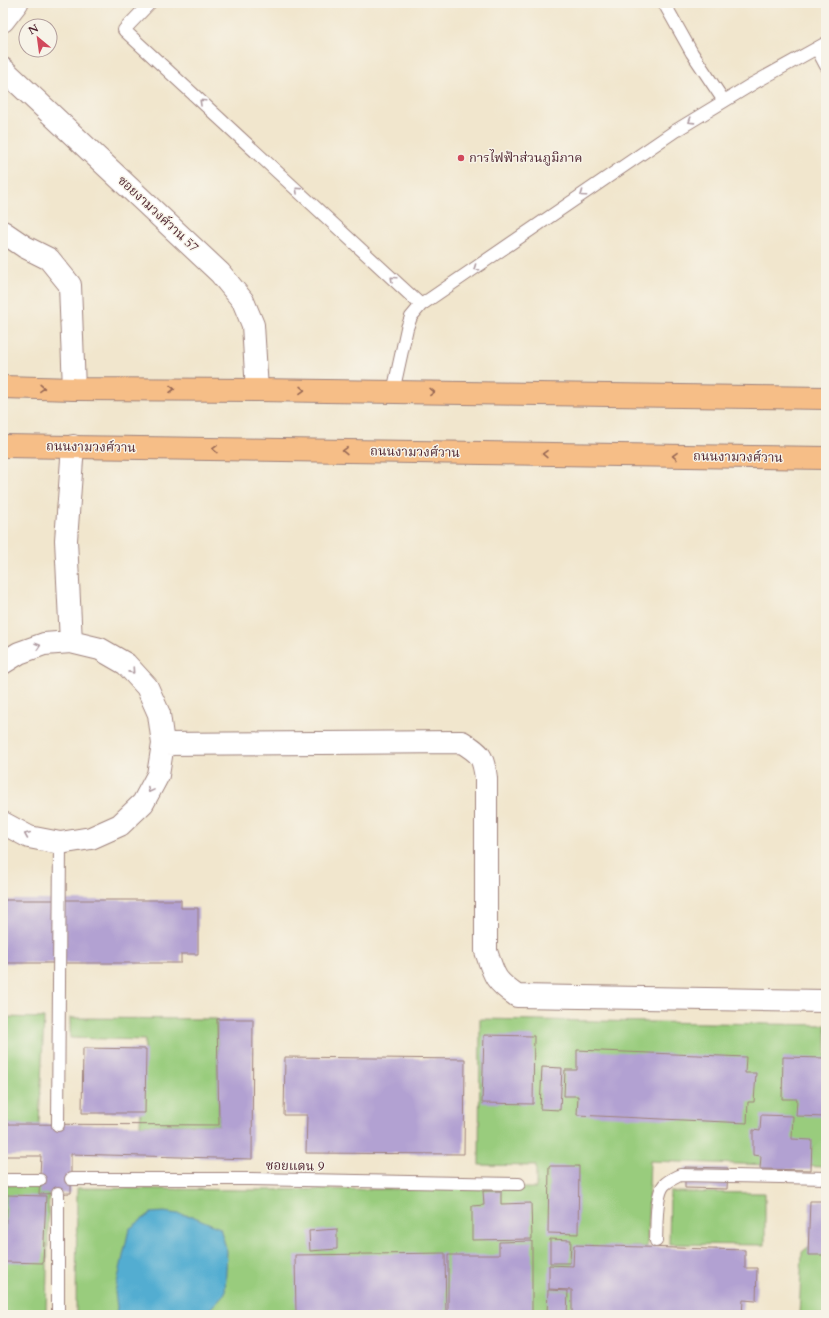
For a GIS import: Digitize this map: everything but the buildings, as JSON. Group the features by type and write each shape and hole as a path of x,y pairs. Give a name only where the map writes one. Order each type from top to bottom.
{"main road":[{"path":"3,387 826,398"},
{"name":"ถนนงามวงศ์วาน","path":"3,446 826,458"}],"street":[{"path":"3,21 17,3"},
{"name":"ซอยงามวงศ์วาน 57","path":"3,69 220,273 234,290 243,302 253,325 257,390"},
{"path":"3,232 25,247 49,259 70,285 74,389"},
{"path":"70,642 66,540 73,446"},
{"path":"3,663 18,653 44,644 70,642 100,649 126,664 147,687 159,714 163,744 158,775 143,803 120,824 113,828 91,838 60,843 29,837 3,823"},
{"path":"163,744 462,742 476,751 484,762 486,778 486,951 493,974 503,987 517,996 826,1001"}],"lane":[{"path":"150,3 124,30 422,305"},
{"path":"664,3 692,53 724,100"},
{"path":"393,392 407,328 411,317 422,305 668,136 724,100 821,46 826,66"},
{"path":"58,1125 60,843"},
{"path":"656,1241 658,1201 663,1186 680,1175 826,1178"},
{"name":"ซอยแดน 9","path":"71,1179 251,1179 519,1184"},
{"path":"3,1180 40,1180"},
{"path":"58,1193 58,1315"}],"green space":[{"path":"3,1017 44,1018 39,1125 3,1124"},
{"path":"70,1018 217,1019 219,1125 140,1125 145,1040 70,1038"},
{"path":"480,1019 826,1025 826,1167 650,1161 647,1247 574,1246 572,1314 617,1315 76,1315 77,1188 251,1190 536,1188 536,1166 479,1165"},
{"path":"3,1185 49,1187 46,1315 3,1315"},
{"path":"670,1192 765,1193 765,1245 669,1244"},
{"path":"826,1233 826,1315 799,1315 802,1252"}],"water":[{"path":"164,1212 192,1216 220,1228 227,1251 225,1293 209,1310 194,1315 118,1315 115,1292 129,1229 151,1213"}],"place":[{"name":"การไฟฟ้าส่วนภูมิภาค","path":"461,158"}]}
